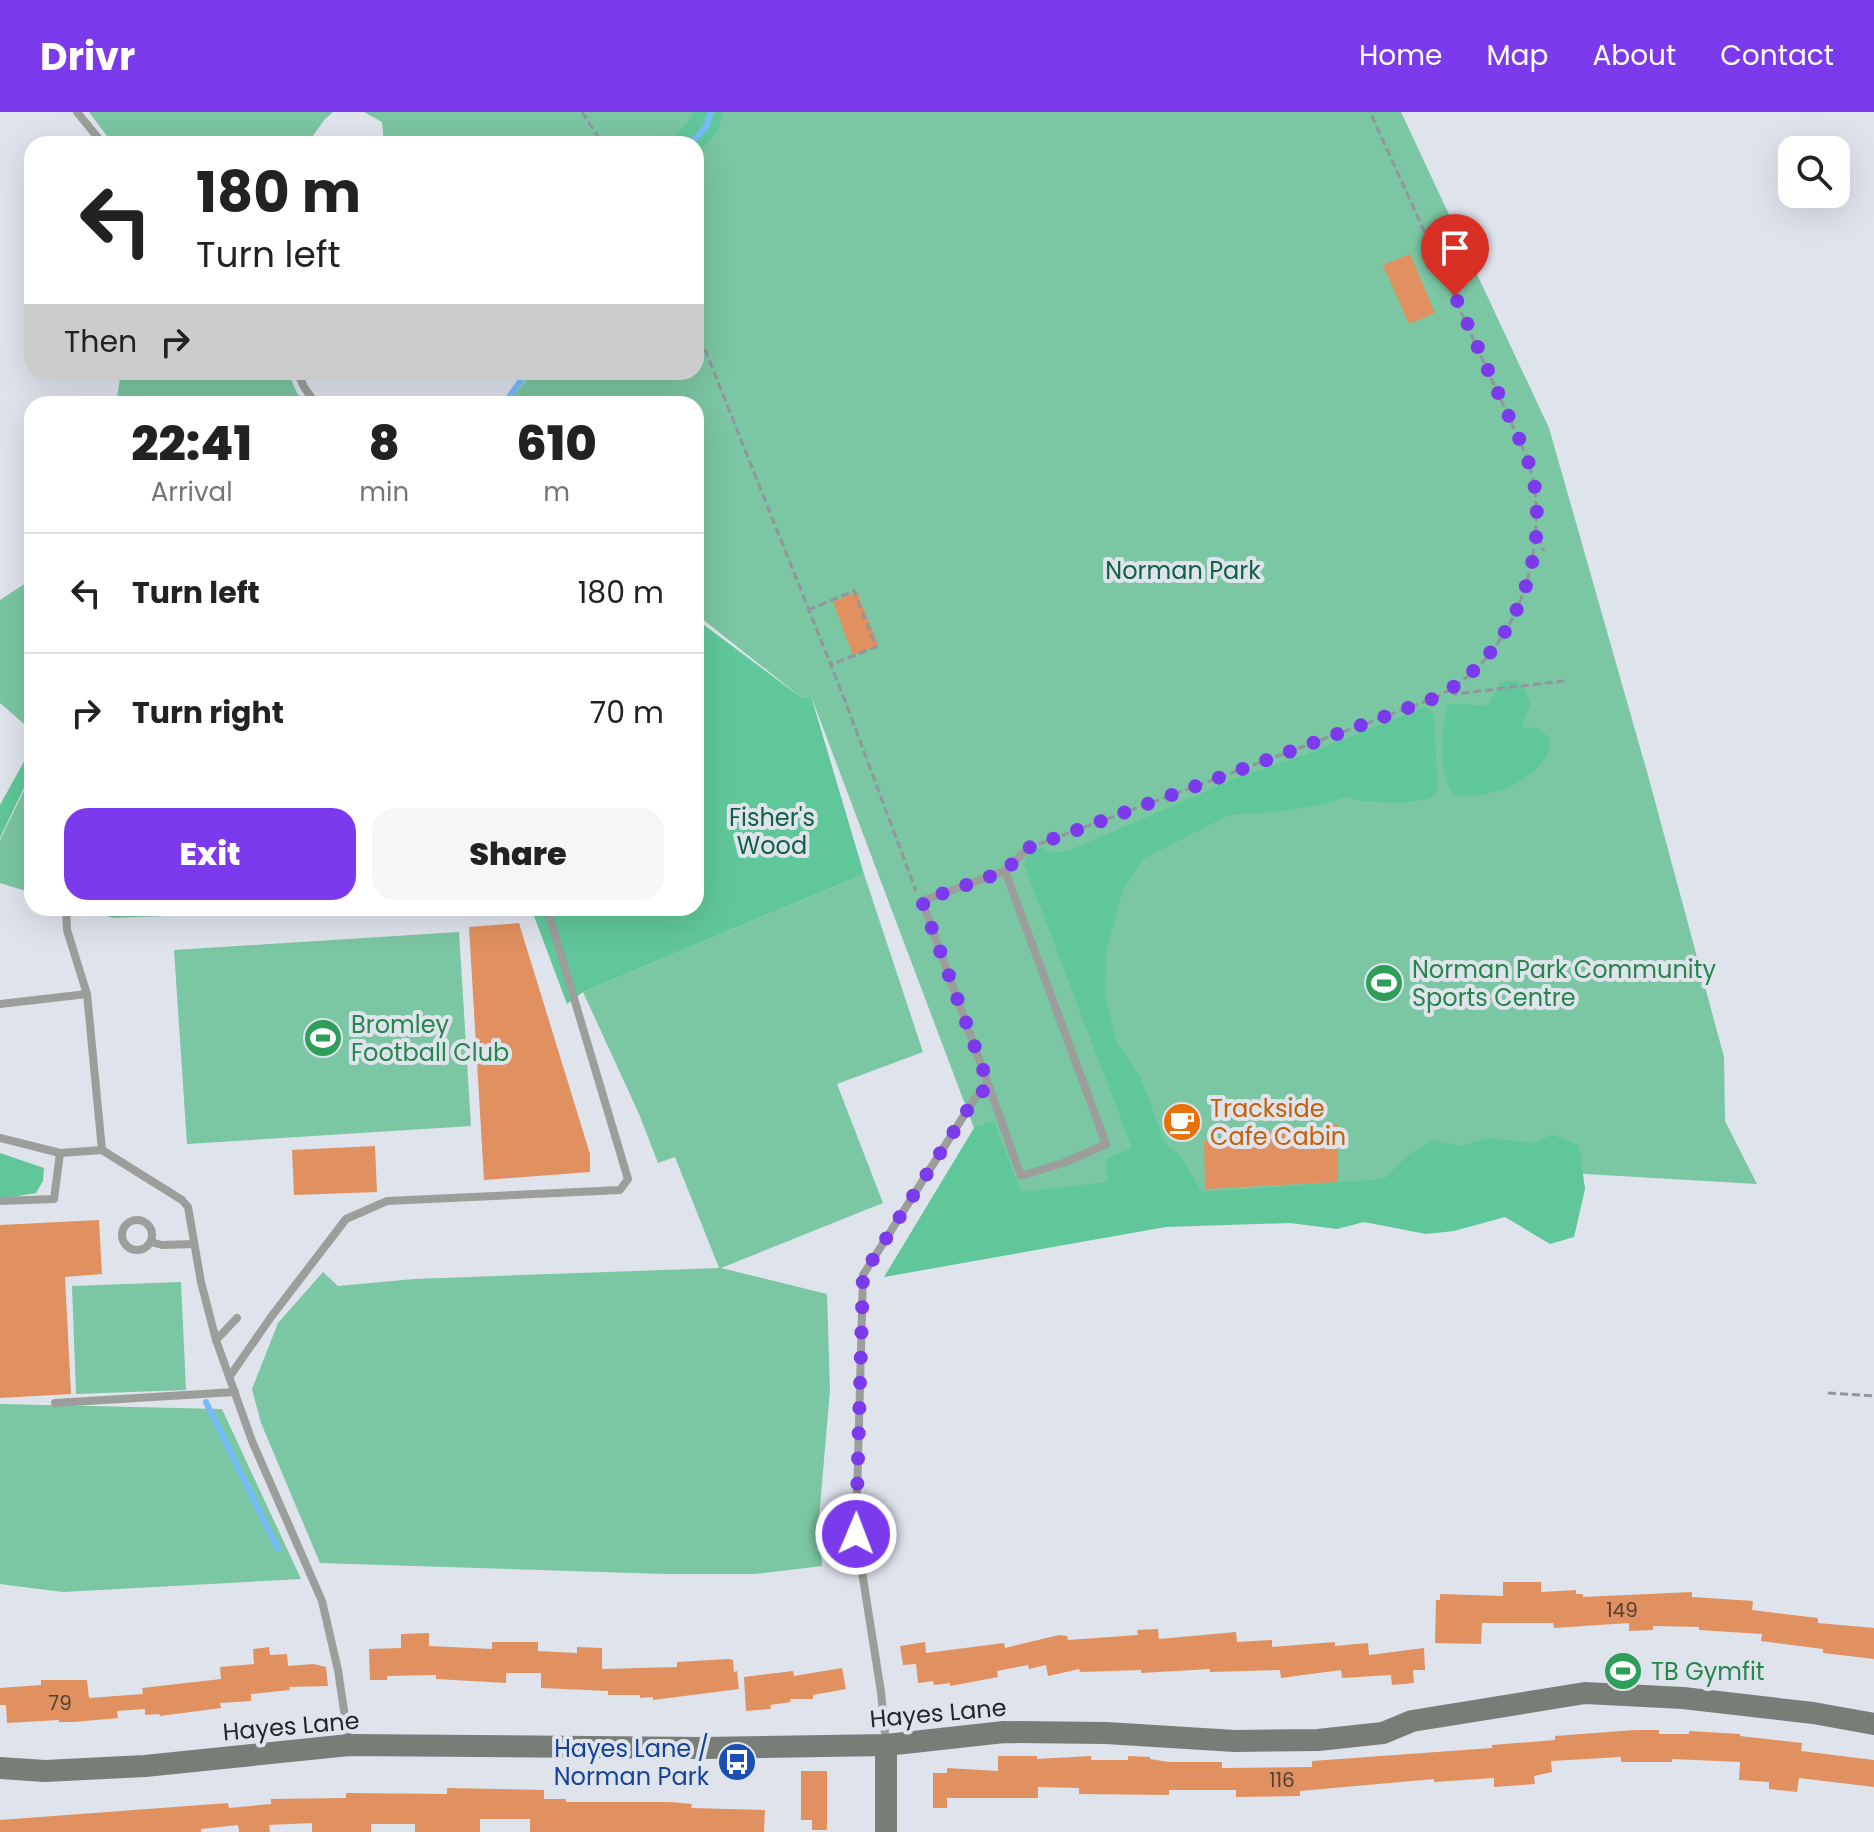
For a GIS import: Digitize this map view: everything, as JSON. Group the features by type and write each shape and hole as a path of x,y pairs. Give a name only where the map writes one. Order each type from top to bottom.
{"main road":[{"name":"Hayes Lane","path":"0,1768 45,1771 145,1766 349,1745 703,1748 886,1745 1004,1732 1106,1733 1235,1741 1318,1740 1383,1733 1412,1721 1585,1693 1683,1698 1813,1713 1874,1724"},
{"path":"886,1745 886,1832"}],"lane":[{"path":"77,112 96,136"},
{"path":"1005,871 1106,1144 1066,1162 1021,1176 922,901 1005,871 1028,848"},
{"path":"66,916 67,930 87,994 102,1150"},
{"path":"230,1376 346,1219 387,1201 620,1190 628,1179 549,916"},
{"path":"0,1004 87,994"},
{"path":"886,1745 881,1692 856,1534 863,1275 975,1098 989,1086"},
{"path":"0,1138 60,1153 102,1150 182,1200 188,1207 201,1282 216,1340 252,1441 322,1601 338,1670 349,1745"},
{"path":"0,1201 54,1199 60,1153"},
{"path":"151,1242 162,1245 194,1244"},
{"path":"216,1340 237,1318"},
{"path":"55,1403 235,1392"}],"path":[{"path":"582,112 598,136"},
{"path":"1028,848 1435,698 1451,690 1483,663 1507,630 1529,574 1535,541 1535,489 1526,455 1370,112"},
{"path":"704,347 922,901"},
{"path":"1535,541 1541,542 1544,551"},
{"path":"808,610 854,591 876,647 831,665"},
{"path":"1451,690 1455,694 1564,681"},
{"path":"1828,1393 1874,1396"}],"green space":[{"path":"89,112 333,112 313,136 107,136"},
{"name":"Norman Park","path":"364,112 1401,112 1549,428 1724,1057 1725,1121 1757,1184 1568,1173 1003,1205 811,696 802,698 704,620 704,396 513,396 526,380 704,380 704,136 383,136 382,122"},
{"path":"693,112 723,112 718,131 704,147 704,136 675,136"},
{"path":"120,380 291,380 299,396 117,396"},
{"path":"24,584 24,724 0,703 0,600"},
{"name":"Fisher's Wood","path":"704,625 802,698 811,696 864,874 583,992 567,1004 534,916 704,916"},
{"path":"1516,681 1524,688 1530,704 1522,726 1527,729 1536,727 1550,738 1547,755 1529,775 1505,788 1479,795 1454,796 1445,775 1442,751 1448,704 1489,704 1500,683"},
{"path":"1425,707 1432,712 1434,721 1438,792 1429,799 1400,803 1346,797 1286,811 1229,815 1143,859 1123,890 1106,951 1105,995 1116,1041 1140,1077 1166,1145 1180,1155 1202,1192 1384,1179 1409,1154 1434,1140 1461,1146 1488,1138 1532,1143 1552,1135 1579,1145 1585,1189 1574,1237 1550,1244 1505,1217 1454,1231 1426,1234 1364,1222 1337,1229 1290,1223 1166,1227 884,1277 974,1128 994,1121 1021,1192 1108,1182 1105,1159 1132,1148 1024,864 1030,852 1041,847 1052,853 1068,851 1235,779"},
{"path":"24,762 24,788 0,838 0,805"},
{"path":"24,790 24,890 0,883 0,840"},
{"path":"864,874 923,1052 837,1084 883,1203 721,1268 827,1294 830,1390 819,1518 822,1566 755,1574 666,1574 320,1563 261,1423 252,1389 278,1323 323,1272 338,1286 414,1279 719,1268 675,1157 658,1163 583,992"},
{"path":"107,916 165,916 113,918"},
{"name":"Bromley Football Club","path":"459,932 471,1126 187,1144 174,950"},
{"path":"0,1153 44,1168 43,1181 36,1193 0,1199"},
{"path":"181,1282 186,1390 76,1394 72,1286"},
{"path":"0,1404 222,1409 301,1579 63,1592 0,1584"}],"building":[{"path":"1410,254 1435,313 1409,324 1383,265"},
{"path":"857,592 878,645 853,655 833,602"},
{"path":"519,923 590,1154 590,1172 484,1180 469,927"},
{"path":"1338,1124 1338,1182 1205,1189 1204,1141 1261,1131 1322,1129 1323,1125"},
{"path":"375,1146 377,1192 294,1195 292,1150"},
{"path":"99,1220 102,1274 65,1277 71,1394 0,1398 0,1225"},
{"path":"1503,1582 1541,1582 1541,1592 1576,1590 1576,1594 1583,1594 1583,1597 1692,1592 1692,1597 1753,1601 1752,1610 1818,1618 1818,1623 1874,1628 1874,1659 1761,1641 1762,1634 1699,1630 1699,1627 1653,1626 1653,1630 1629,1631 1629,1623 1554,1628 1553,1623 1482,1623 1481,1644 1435,1643 1436,1600 1440,1600 1440,1594 1503,1596"},
{"path":"1158,1629 1159,1639 1236,1632 1237,1642 1272,1640 1272,1647 1368,1643 1369,1655 1424,1648 1425,1670 1413,1670 1414,1683 1392,1685 1391,1675 1342,1678 1341,1670 1281,1678 1280,1670 1210,1672 1210,1669 1141,1673 1141,1670 1080,1672 1079,1669 1048,1676 1046,1665 1029,1669 1028,1665 997,1671 998,1677 950,1686 950,1683 934,1685 933,1681 918,1683 916,1664 903,1665 900,1646 925,1642 926,1653 1004,1643 1005,1648 1059,1635 1067,1636 1068,1640 1138,1635 1137,1630"},
{"path":"429,1633 429,1646 492,1649 492,1642 538,1642 538,1651 577,1653 577,1647 602,1648 602,1669 677,1667 677,1662 728,1659 733,1660 739,1689 653,1700 653,1697 640,1698 640,1695 608,1695 608,1691 541,1688 541,1673 506,1673 506,1683 436,1679 436,1675 387,1676 387,1680 370,1680 369,1649 401,1648 401,1634"},
{"path":"269,1647 270,1655 287,1654 288,1666 314,1664 326,1667 328,1686 289,1687 290,1690 251,1694 251,1701 220,1703 221,1708 160,1716 145,1715 145,1709 117,1711 118,1718 74,1722 7,1723 6,1705 0,1705 0,1688 41,1685 41,1680 87,1680 89,1698 143,1694 142,1688 221,1679 220,1667 254,1664 253,1649"},
{"path":"842,1668 846,1689 813,1695 813,1699 790,1699 791,1702 770,1705 771,1709 746,1711 744,1677 793,1671 794,1676"},
{"path":"1659,1730 1659,1734 1689,1734 1689,1731 1740,1734 1802,1743 1801,1751 1874,1760 1874,1787 1799,1778 1797,1792 1769,1789 1769,1782 1739,1780 1740,1762 1672,1759 1672,1762 1621,1762 1621,1757 1551,1761 1552,1772 1534,1776 1535,1784 1494,1787 1494,1778 1434,1782 1434,1779 1300,1791 1300,1796 1236,1797 1236,1790 1169,1790 1169,1795 1079,1794 1079,1788 1038,1787 1038,1798 947,1798 947,1808 933,1808 933,1773 947,1773 947,1768 998,1771 998,1756 1037,1756 1037,1759 1091,1756 1091,1760 1128,1760 1128,1756 1169,1762 1222,1762 1222,1768 1312,1767 1312,1761 1492,1748 1492,1745 1555,1740 1555,1736"},
{"path":"801,1771 827,1771 827,1830 812,1830 812,1820 801,1820"},
{"path":"447,1788 544,1790 544,1799 566,1799 566,1802 670,1802 692,1804 691,1808 765,1810 764,1832 530,1832 530,1819 480,1819 480,1832 415,1832 415,1824 371,1824 371,1832 312,1832 312,1823 269,1825 270,1832 239,1832 238,1825 201,1829 201,1832 0,1832 0,1820 228,1803 229,1808 271,1804 271,1799 346,1798 346,1793 447,1794"}],"waterway":[{"path":"698,136 706,127 711,112"},
{"path":"510,396 521,380"},
{"path":"206,1402 278,1549"}],"place":[{"name":"Norman Park Community Sports Centre","path":"1384,983"},
{"name":"Bromley Football Club","path":"323,1038"},
{"name":"Trackside Cafe Cabin","path":"1182,1122"},
{"name":"TB Gymfit","path":"1623,1671"},
{"name":"Hayes Lane / Norman Park","path":"737,1762"}],"route":[{"path":"856,1534 863,1275 975,1098 989,1086 922,901 1005,871 1028,848 1435,698 1451,690 1483,663 1507,630 1529,574 1536,529 1535,489 1526,455 1455,296"}]}
